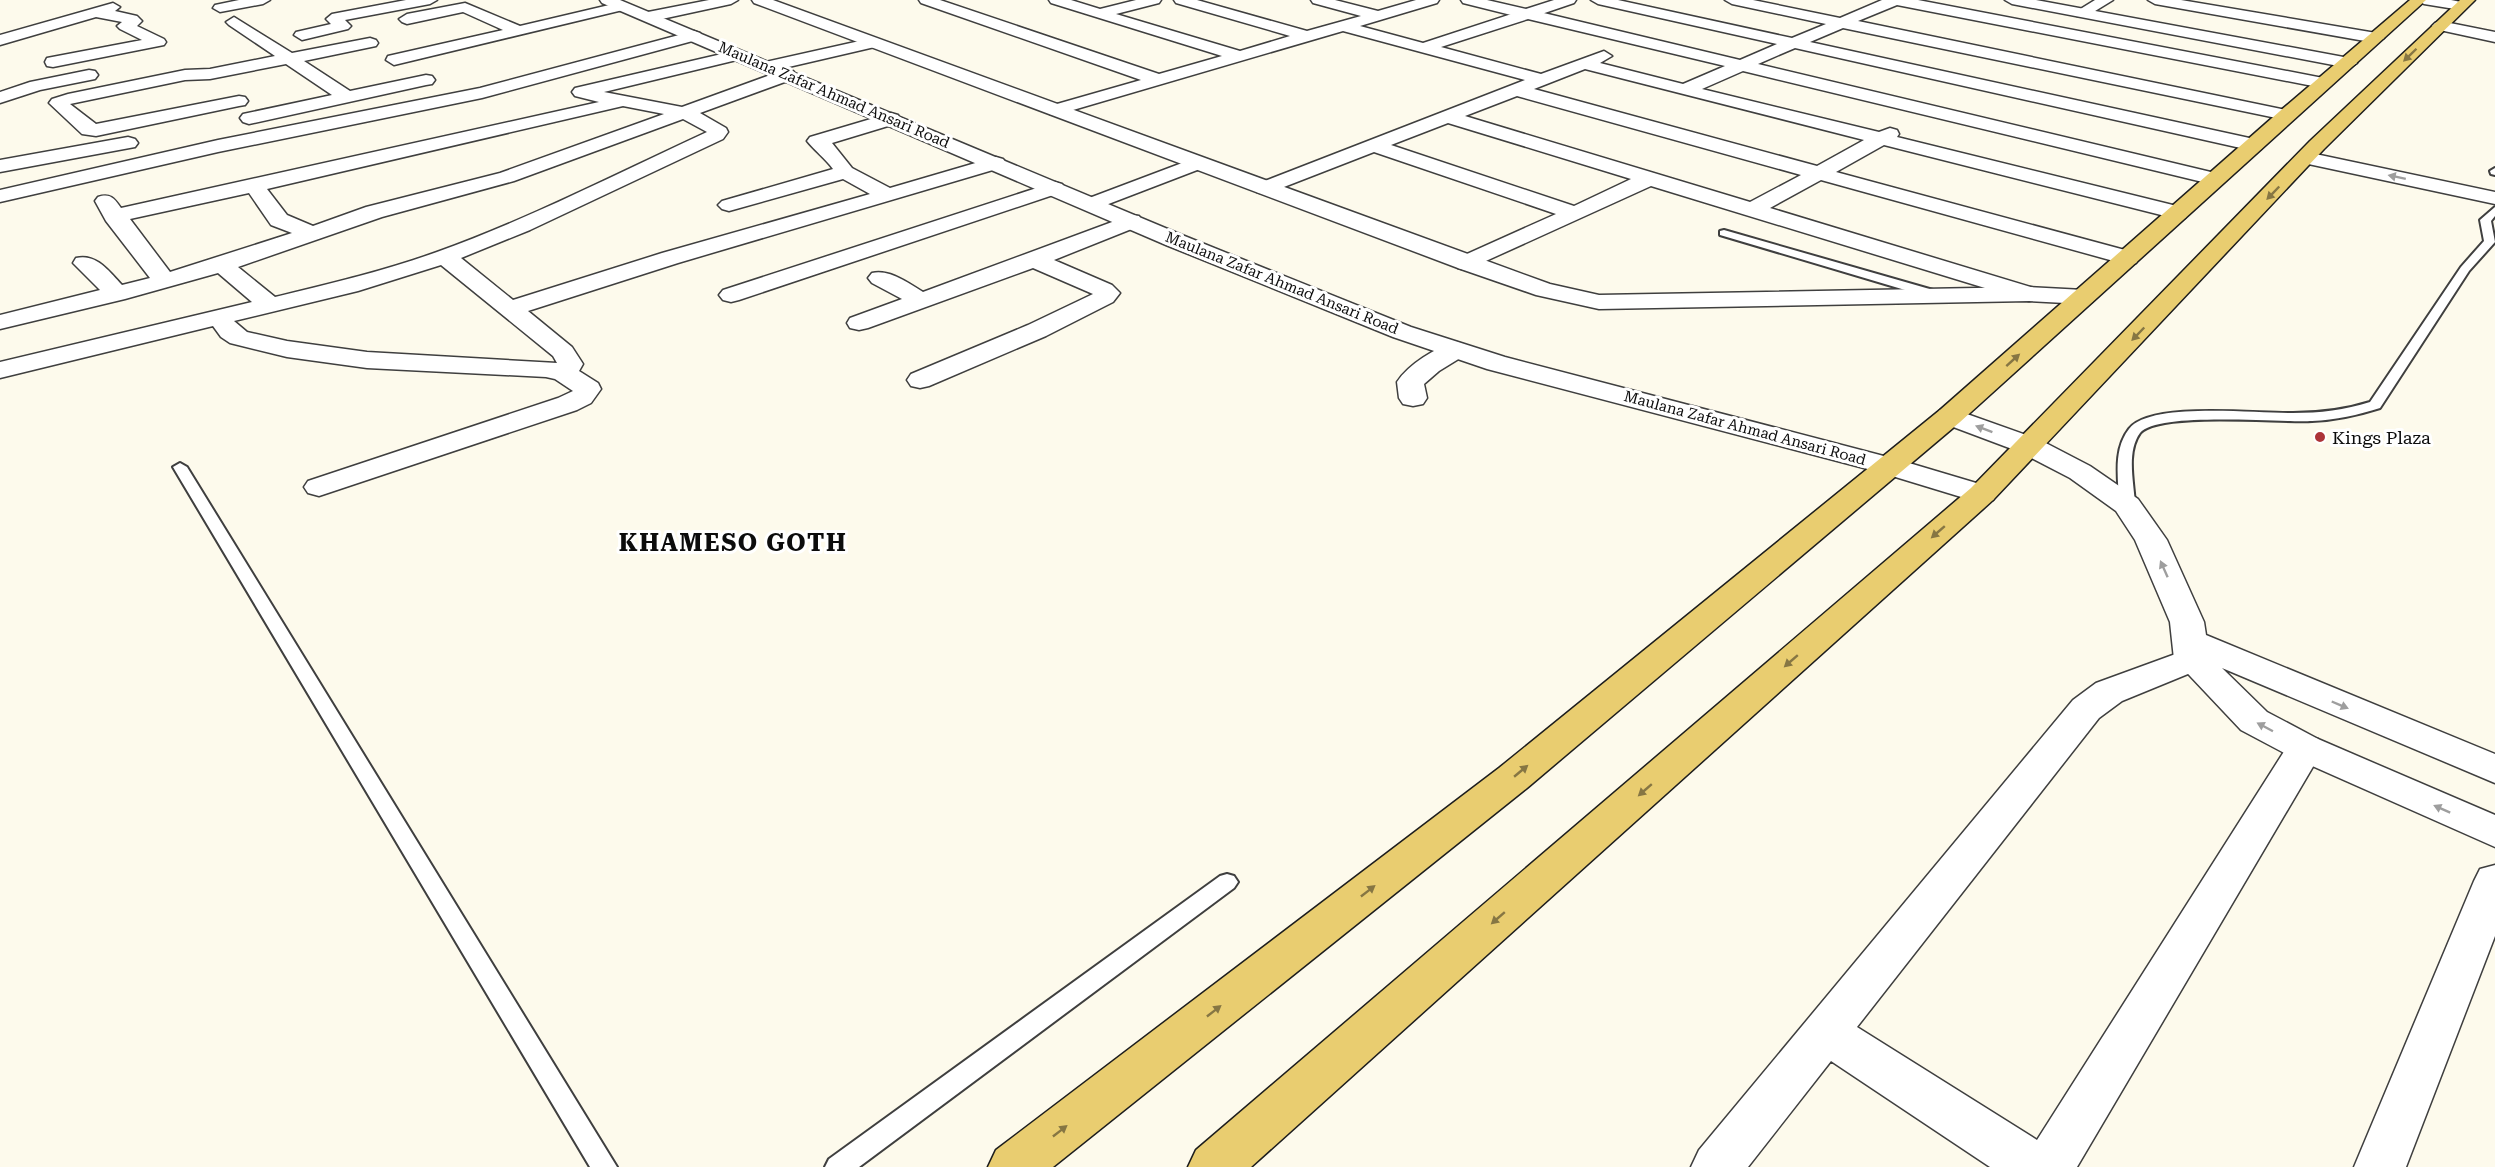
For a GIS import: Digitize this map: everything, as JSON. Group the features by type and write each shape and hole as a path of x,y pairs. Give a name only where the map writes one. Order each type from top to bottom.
{"main road":[{"path":"1014,1167 1513,778 1950,416 2286,115 2349,63 2419,0"},
{"path":"1214,1167 1982,494 2030,447 2311,151 2465,3"}],"street":[{"path":"345,0 357,28 394,60 426,80 468,96 506,99"},
{"path":"96,130 89,130 58,104 59,102 174,78 290,58 357,28 430,0"},
{"path":"648,17 731,0"},
{"path":"926,0 1159,80"},
{"path":"1056,0 1239,56"},
{"path":"1067,22 1154,0"},
{"path":"1181,0 1306,36"},
{"path":"1318,0 1378,15"},
{"path":"1056,110 1432,0"},
{"path":"1468,0 2216,179"},
{"path":"1423,48 1569,0"},
{"path":"1598,0 2253,145"},
{"path":"1732,0 2286,115"},
{"path":"1684,90 1895,0 2323,83"},
{"path":"2012,0 2349,63"},
{"path":"2082,13 2106,0"},
{"path":"2155,0 2376,38"},
{"path":"2424,0 2465,3"},
{"path":"764,1 1466,264 1544,290 1599,302 2029,294 2084,297"},
{"path":"0,31 52,25 133,2"},
{"path":"1857,2 1879,7"},
{"path":"394,60 519,31 615,3"},
{"name":"Maulana Zafar Ahmad Ansari Road","path":"615,3 1131,221 1402,332 1496,363 1889,466 1982,494"},
{"path":"220,8 268,4"},
{"path":"63,6 75,18"},
{"path":"382,24 465,7 519,31"},
{"path":"0,40 38,51 117,50 158,42 125,26 134,21 132,19 94,12"},
{"path":"2375,15 2398,19"},
{"path":"409,18 459,46"},
{"path":"1752,210 1979,84 2081,40 2084,36 2115,19"},
{"path":"234,22 346,97"},
{"path":"38,51 52,25"},
{"path":"1342,26 1543,80"},
{"path":"2440,26 2495,37"},
{"path":"237,48 357,28"},
{"path":"1024,34 1046,28"},
{"path":"416,107 439,115 506,99 576,69 694,36"},
{"path":"1264,188 1642,42"},
{"path":"7,315 76,304 165,281 222,265 374,212 507,177 684,111 777,71 873,43"},
{"path":"117,50 131,61"},
{"path":"0,370 350,286 445,257 522,225 719,132 684,111 575,93 739,55"},
{"path":"550,56 576,69"},
{"path":"1583,64 2177,213"},
{"path":"0,98 36,86 104,73"},
{"path":"201,75 239,100 272,136"},
{"path":"228,122 426,80"},
{"path":"1516,90 2128,258"},
{"path":"0,196 89,175 468,96"},
{"path":"34,141 81,136 96,130 239,100"},
{"path":"114,216 621,102"},
{"path":"1447,117 2029,294"},
{"path":"888,195 845,172 829,150 817,141 891,119"},
{"path":"0,166 149,139"},
{"path":"596,145 661,161"},
{"path":"1374,146 1575,213"},
{"path":"2311,151 2495,184"},
{"path":"2311,151 2495,198"},
{"path":"510,309 679,255 758,234 996,163"},
{"path":"1091,204 1198,163"},
{"path":"729,205 845,172"},
{"path":"89,175 114,216 165,281"},
{"path":"1466,264 1649,179"},
{"path":"254,186 279,220 311,233"},
{"path":"731,295 1055,188"},
{"path":"859,323 1034,260 1131,221"},
{"path":"758,234 814,267"},
{"path":"445,257 563,352 570,364 564,373"},
{"path":"920,380 1030,334 1106,297 1108,293 1034,260"},
{"path":"84,263 100,275 117,294"},
{"path":"222,265 270,304"},
{"path":"880,278 923,301"},
{"path":"76,304 112,344"},
{"path":"218,317 230,332 239,338 287,349 367,360 546,369 564,373 588,388 586,393 564,405 319,487"},
{"path":"1413,398 1410,382 1416,375 1456,350"},
{"path":"1950,416 2030,447 2080,472 2127,505 2151,540 2187,622 2191,650 2254,722 2305,748 2495,832"},
{"path":"1717,1167 2086,710 2109,692 2191,650 2495,769"},
{"path":"2049,1167 2305,748"},
{"path":"2380,1167 2495,881"},
{"path":"1827,1033 2034,1167"}],"lane":[{"path":"2127,505 2127,455 2130,438 2140,424 2172,417 2316,416 2354,413 2375,405 2465,269 2490,241 2485,220 2495,210"},
{"path":"1724,233 1936,295"},
{"path":"180,467 604,1167"},
{"path":"838,1167 1227,882"}],"place":[{"name":"Kings Plaza","path":"2320,437"}],"district":[{"name":"KHAMESO GOTH","path":"733,543"}]}
